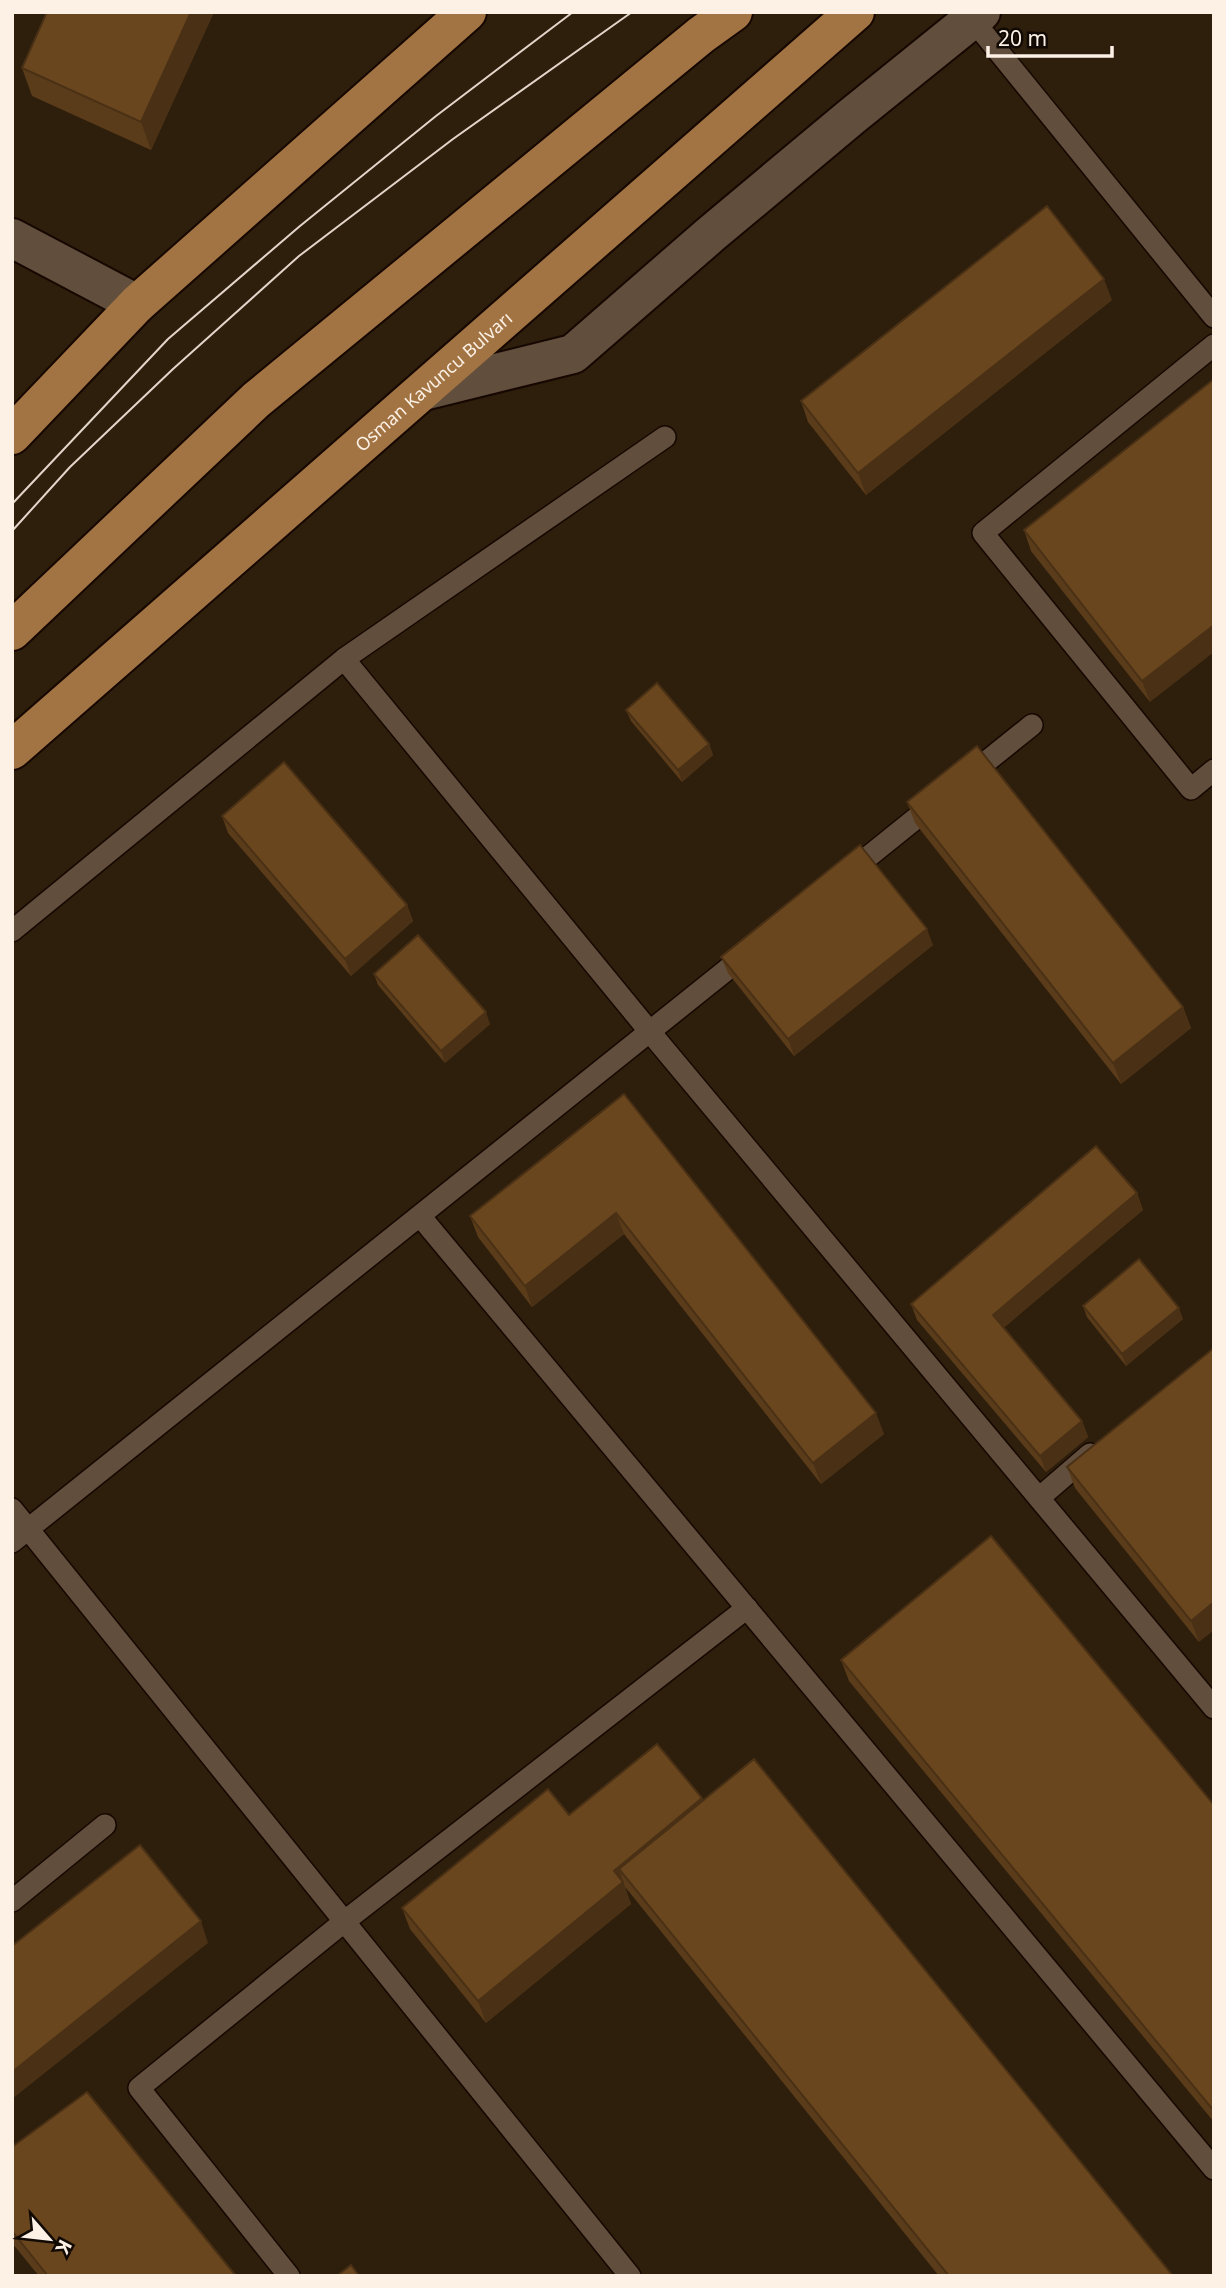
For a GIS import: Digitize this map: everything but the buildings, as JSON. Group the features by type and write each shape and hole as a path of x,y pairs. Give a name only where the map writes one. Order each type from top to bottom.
{"highway":[{"path":"12,436 137,304 467,12"},
{"path":"12,631 256,400 701,35 733,12"},
{"name":"Osman Kavuncu Bulvarı","path":"12,750 855,12"}],"street":[{"path":"423,391 573,354 740,209 977,16"},
{"path":"12,238 137,304"}],"lane":[{"path":"977,16 1214,317"},
{"path":"1214,345 984,533 1191,789 1214,770"},
{"path":"12,931 344,659 665,437"},
{"path":"344,659 1039,1499 1207,1685 1214,1708"},
{"path":"830,887 1032,725"},
{"path":"20,1536 767,938"},
{"path":"420,1216 1214,2169"},
{"path":"1039,1499 1111,1437"},
{"path":"12,1509 20,1536 345,1921 630,2276"},
{"path":"289,2276 139,2088 345,1921 747,1608"},
{"path":"12,1901 105,1825"}],"tram line":[{"path":"12,504 168,339 300,226 436,116 573,12"},
{"path":"12,531 70,467 173,369 299,256 453,139 632,12"}]}
